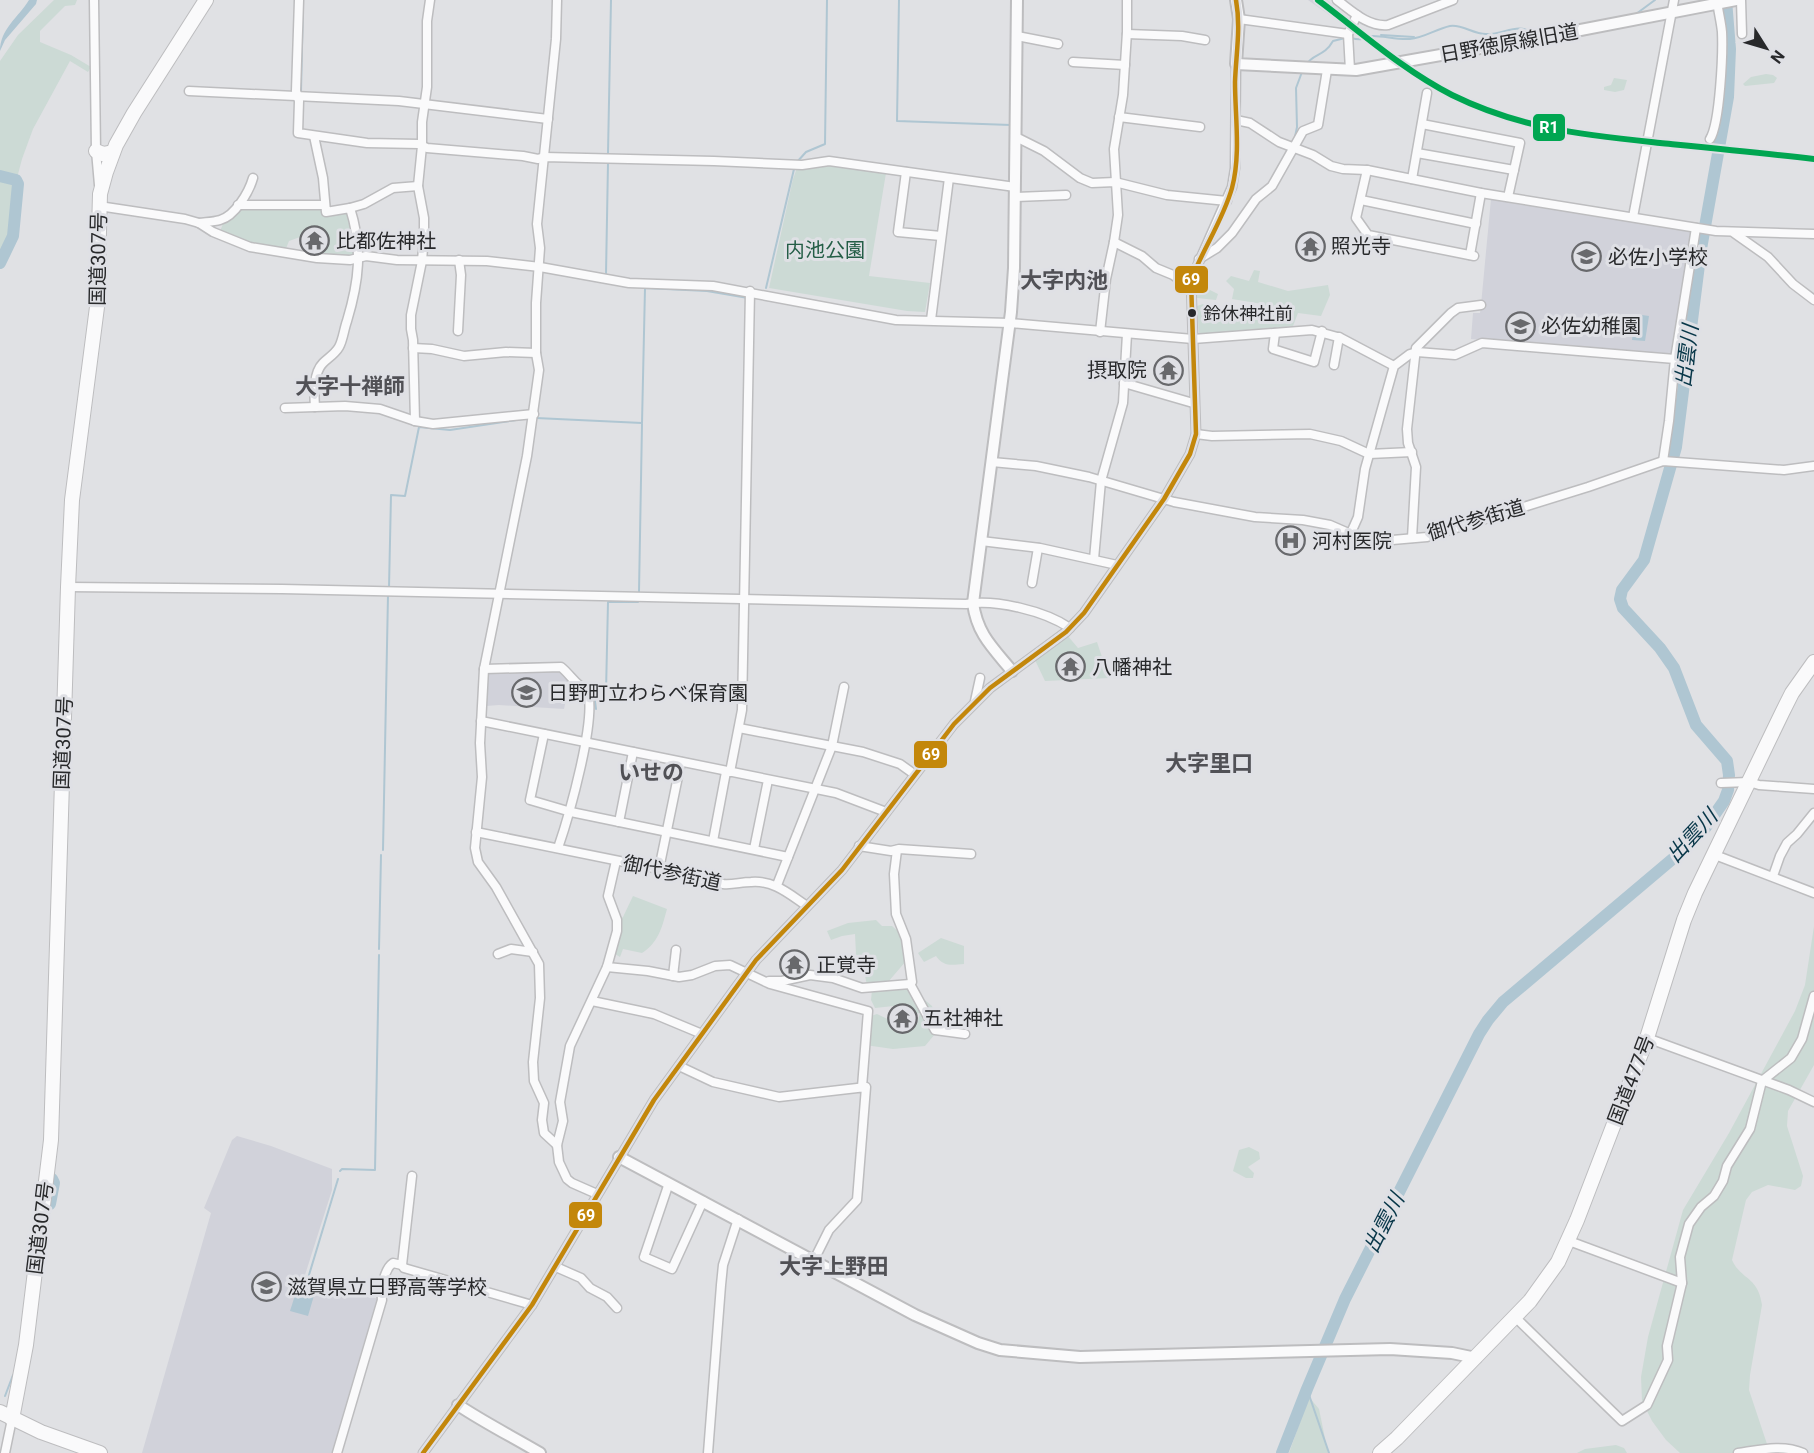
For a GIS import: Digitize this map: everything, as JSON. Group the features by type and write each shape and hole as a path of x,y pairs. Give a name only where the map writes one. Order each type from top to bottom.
{"highway":[{"name":"国道307号","path":"8,1419 26,1345 51,1140 72,500 97,308 99,200 113,152 134,113 206,0"},
{"path":"96,151 103,154 113,152"},
{"name":"国道477号","path":"1380,1453 1515,1317 1545,1282 1569,1240 1647,1038 1684,920 1715,855 1744,783 1792,693 1814,662"},
{"path":"8,1419 100,1453"}],"street":[{"path":"94,0 99,200 199,223 213,232 250,247 327,259 350,260 366,256 422,261 459,260 540,267 629,283 713,286 750,291 760,295 896,320 1010,323 1193,339 1322,331 1339,337 1394,366"},
{"path":"299,0 298,133 367,143 419,144 538,159 544,157 726,161 802,165 829,161 949,178 1015,192 1066,195"},
{"path":"415,421 411,315 422,261 424,218 418,186 427,87 427,21 430,0"},
{"path":"557,0 556,39 537,224 540,267 536,303 536,353 539,370 534,414 515,518 484,669 481,798 475,848 478,862 496,887 539,964 540,998 533,1062 534,1081 544,1103 542,1120 544,1133 557,1145"},
{"path":"1012,671 983,636 972,603 1010,323 1014,268 1017,0"},
{"path":"1100,332 1106,279 1118,215 1114,149 1125,65 1127,0"},
{"path":"423,1453 514,1332 556,1267 654,1100 745,974 765,949 842,870 954,724 975,702 1070,628 1084,613 1164,499 1190,454 1196,434 1193,403 1191,280 1227,201 1236,168 1236,64 1239,19 1236,0"},
{"path":"1337,0 1357,15 1376,25 1388,25 1453,0"},
{"path":"1633,217 1674,0"},
{"name":"日野徳原線旧道","path":"1236,64 1350,70 1736,0"},
{"path":"1741,0 1742,34"},
{"path":"1710,139 1714,131 1720,86 1722,33 1718,2"},
{"path":"1350,70 1348,34 1357,15"},
{"path":"1239,19 1348,34"},
{"path":"1127,34 1182,36 1205,40"},
{"path":"1017,36 1058,44"},
{"path":"1073,62 1125,65"},
{"path":"1199,259 1225,240 1256,199 1272,186 1303,131 1318,125 1327,70"},
{"path":"189,91 366,99 548,120"},
{"path":"1412,179 1427,93"},
{"path":"1119,117 1200,127"},
{"path":"1236,120 1250,123 1272,139 1314,155 1331,166 1343,169 1368,170 1480,193 1698,229 1814,234"},
{"path":"1422,124 1520,143 1508,197"},
{"path":"314,136 323,178 326,212 364,204 393,188 418,186"},
{"path":"1016,137 1044,152 1080,178 1092,183 1115,182 1167,195 1227,201"},
{"path":"1417,153 1514,170"},
{"path":"1368,170 1356,218 1368,235 1472,256 1480,193"},
{"path":"906,172 898,232 941,236"},
{"path":"199,223 222,220 232,212 253,178"},
{"path":"931,320 949,178"},
{"path":"1362,200 1476,224"},
{"path":"238,205 326,206"},
{"path":"315,407 318,370 341,343 357,286 357,229 350,208"},
{"path":"1665,461 1675,359 1698,229"},
{"path":"1733,232 1768,257 1793,284 1814,300"},
{"path":"1114,242 1142,256 1156,268 1173,275 1191,288"},
{"path":"458,331 461,275 459,260"},
{"path":"713,841 742,710 750,291"},
{"path":"1412,538 1416,467 1408,442 1407,429 1416,348 1458,308 1481,305"},
{"path":"1275,333 1273,349 1314,362 1322,331"},
{"path":"1094,560 1101,481 1123,403 1127,334"},
{"path":"1334,364 1339,337"},
{"path":"1350,535 1358,517 1369,454 1394,366 1410,354 1417,352 1455,355 1482,343 1675,359"},
{"path":"413,348 432,349 464,356 506,352 536,353"},
{"path":"1124,383 1193,403"},
{"path":"285,408 345,406 380,409 415,421 433,424 534,414"},
{"path":"1196,434 1212,436 1310,434 1341,441 1369,454 1412,452"},
{"name":"御代参街道","path":"992,462 1036,466 1164,499 1255,517 1303,520 1330,525 1369,542 1427,537 1665,461 1784,470 1814,466"},
{"path":"981,541 1038,548 1117,565"},
{"path":"1032,583 1038,548"},
{"path":"68,587 972,603 1014,607 1041,613 1056,618 1070,628"},
{"path":"484,669 561,668 589,694 591,714 571,812 558,848"},
{"path":"975,702 980,678"},
{"path":"807,906 777,885 832,746 844,687"},
{"path":"481,721 836,793 886,812"},
{"path":"739,728 863,752 900,764 914,774"},
{"path":"544,734 530,800 571,812 788,857"},
{"path":"619,822 633,752"},
{"path":"659,869 681,762"},
{"path":"754,849 768,780"},
{"path":"1721,783 1814,789"},
{"path":"1773,876 1787,843 1814,813"},
{"name":"御代参街道","path":"476,830 723,884 750,882 777,885"},
{"path":"860,846 971,854"},
{"path":"897,850 894,874 895,904 898,920 906,939 912,982 910,984 935,1030 965,1034"},
{"path":"1715,855 1814,893"},
{"path":"597,1194 567,1179 560,1162 557,1145 563,1121 560,1102 570,1046 606,968 616,931 617,920 608,896 616,861"},
{"path":"498,954 511,949 533,952"},
{"path":"673,976 676,950"},
{"path":"606,968 648,971 673,976 692,975 722,965 730,966 762,982 868,1011 862,1087"},
{"path":"762,982 782,981 810,975 833,978 862,988 910,984"},
{"path":"1515,1317 1622,1421 1647,1405 1668,1360 1667,1346 1682,1283 1680,1257 1689,1224 1723,1182 1728,1166 1750,1129 1762,1081 1791,1058 1802,1039 1814,996"},
{"path":"592,1000 654,1014 702,1034"},
{"path":"1647,1038 1814,1102"},
{"path":"679,1066 713,1082 779,1097 866,1087 857,1200 829,1230 814,1260"},
{"path":"619,1157 930,1323 1000,1350 1080,1358 1334,1350 1421,1350 1476,1358"},
{"path":"402,1265 412,1176"},
{"path":"669,1183 644,1257 672,1269 703,1201"},
{"path":"708,1453 723,1265 738,1220"},
{"path":"1569,1240 1682,1283"},
{"path":"337,1453 382,1300 381,1291 389,1266 393,1263 402,1265 404,1268 532,1305"},
{"path":"556,1267 581,1278 590,1288 607,1297 617,1308"},
{"path":"458,1406 540,1453"},
{"path":"0,1428 8,1419"},
{"path":"5,1453 8,1419"},
{"path":"1738,1453 1767,1448 1791,1449 1803,1453"}],"shaded area":[{"path":"1308,0 1327,0 1352,21 1348,28"},
{"name":"必佐小学校","path":"1491,199 1692,232 1671,355 1471,339 1473,313 1480,313"},
{"name":"日野町立わらべ保育園","path":"559,670 570,680 564,709 486,706 486,673"},
{"name":"滋賀県立日野高等学校","path":"237,1136 332,1169 332,1190 305,1275 378,1299 333,1453 142,1453 211,1213 204,1208 232,1140"}],"green space":[{"path":"54,0 77,0 75,5 65,6 40,31 40,42 71,55 91,67 88,72 70,61 33,129 12,197 9,237 0,258 0,61 18,35"},
{"path":"1766,74 1777,78 1774,83 1745,86 1743,84 1751,77"},
{"path":"1614,78 1627,80 1624,90 1615,92 1604,90 1604,87 1611,85"},
{"name":"内池公園","path":"827,165 886,173 869,276 930,283 925,312 769,288 797,168"},
{"path":"240,208 322,208 348,211 357,257 311,256 313,249 324,246 321,233 314,232 289,241 285,251 219,234 224,221"},
{"path":"1254,270 1260,271 1258,282 1288,291 1328,285 1330,295 1321,316 1298,313 1293,326 1199,335 1197,306 1203,304 1210,309 1231,306 1247,312 1248,319 1255,317 1258,310 1264,312 1266,309 1262,304 1232,299 1234,289 1226,281 1231,276 1249,281"},
{"path":"1197,280 1204,287 1218,294 1216,300 1197,298 1195,295 1202,289 1196,283"},
{"path":"1067,635 1078,648 1097,642 1109,678 1045,681 1035,660"},
{"path":"633,896 667,909 659,934 648,949 642,953 623,949 620,957 615,954 619,936 618,921 623,917"},
{"path":"876,920 882,926 892,926 900,933 907,950 906,961 888,982 867,985 863,967 856,954 855,934 831,940 827,931 848,923"},
{"path":"1814,926 1814,1065 1788,1111 1787,1126 1803,1176 1801,1186 1795,1190 1768,1185 1752,1192 1746,1200 1732,1260 1757,1289 1762,1305 1749,1390 1770,1453 1680,1453 1666,1440 1652,1421 1642,1401 1641,1377 1648,1337 1683,1210 1729,1133 1795,1011 1805,985"},
{"path":"941,938 964,946 964,964 945,964 936,956 924,962 918,953"},
{"path":"915,981 920,996 932,1006 940,1028 925,1046 893,1049 865,1045 871,1016 877,1014 902,1026 917,1024 920,1013 905,1016 903,1005 875,1008 871,1000 872,990"},
{"path":"1249,1147 1259,1152 1260,1159 1248,1167 1254,1173 1253,1178 1246,1178 1233,1171 1239,1150"},
{"path":"1309,1397 1319,1409 1328,1453 1289,1453"},
{"path":"1616,1445 1624,1448 1627,1453 1577,1453 1585,1449"}],"water":[{"path":"29,0 37,0 36,4 5,40 0,51 6,30"},
{"path":"1635,314 1649,316 1645,341 1632,340"},
{"path":"298,1286 315,1292 308,1316 290,1311"}],"waterway":[{"path":"608,153 611,0"},
{"path":"797,162 806,152 825,144 827,0"},
{"path":"899,0 897,121 1011,125"},
{"path":"1636,14 1655,0"},
{"name":"出雲川","path":"1282,1453 1345,1299 1488,1020 1503,1002 1703,831 1724,801 1728,790 1727,761 1696,725 1674,668 1660,648 1623,608 1620,599 1622,590 1644,560 1676,447 1701,249 1728,97 1730,49 1726,0"},
{"path":"301,91 303,4"},
{"path":"1551,30 1578,25"},
{"path":"1351,38 1362,39 1373,36 1410,39 1450,26 1481,34 1517,29 1528,30 1534,34"},
{"path":"1381,35 1414,37"},
{"path":"1306,65 1312,58 1326,50 1333,41 1345,38"},
{"path":"1295,137 1296,88 1302,72"},
{"path":"606,274 608,163"},
{"path":"766,288 794,169"},
{"path":"0,176 16,180 18,184 13,236 0,263"},
{"path":"536,418 642,423 645,288 707,291 748,298"},
{"path":"389,588 391,495 405,496 419,427 450,430 523,419"},
{"path":"639,592 642,424"},
{"path":"383,850 388,595"},
{"path":"596,709 594,693 606,692 608,602 638,602"},
{"path":"379,949 381,855"},
{"path":"340,1171 342,1169 375,1170 379,955"},
{"path":"50,1204 54,1183 52,1179"},
{"path":"309,1275 338,1179"},
{"path":"5,1396 13,1375"},
{"path":"1307,1389 1329,1453"}],"transit line":[{"name":"69","path":"423,1453 532,1305 654,1100 756,960 842,870 954,724 990,688 1066,632 1084,613 1164,499 1190,454 1196,434 1191,280 1228,200 1235,175 1237,135 1235,82 1238,31 1236,0"},
{"name":"R1","path":"1318,0 1383,50 1434,85 1503,116 1554,129 1606,137 1814,159"}],"place":[{"name":"比都佐神社","path":"315,241"},
{"name":"照光寺","path":"1310,246"},
{"name":"必佐小学校","path":"1587,257"},
{"name":"鈴休神社前","path":"1192,313"},
{"name":"必佐幼稚園","path":"1520,326"},
{"name":"摂取院","path":"1168,370"},
{"name":"河村医院","path":"1291,541"},
{"name":"八幡神社","path":"1071,667"},
{"name":"日野町立わらべ保育園","path":"527,693"},
{"name":"正覚寺","path":"795,965"},
{"name":"五社神社","path":"902,1018"},
{"name":"滋賀県立日野高等学校","path":"266,1287"}],"district":[{"name":"大字内池","path":"1064,280"},
{"name":"大字十禅師","path":"350,386"},
{"name":"大字里口","path":"1209,763"},
{"name":"いせの","path":"651,772"},
{"name":"大字上野田","path":"834,1266"}]}
